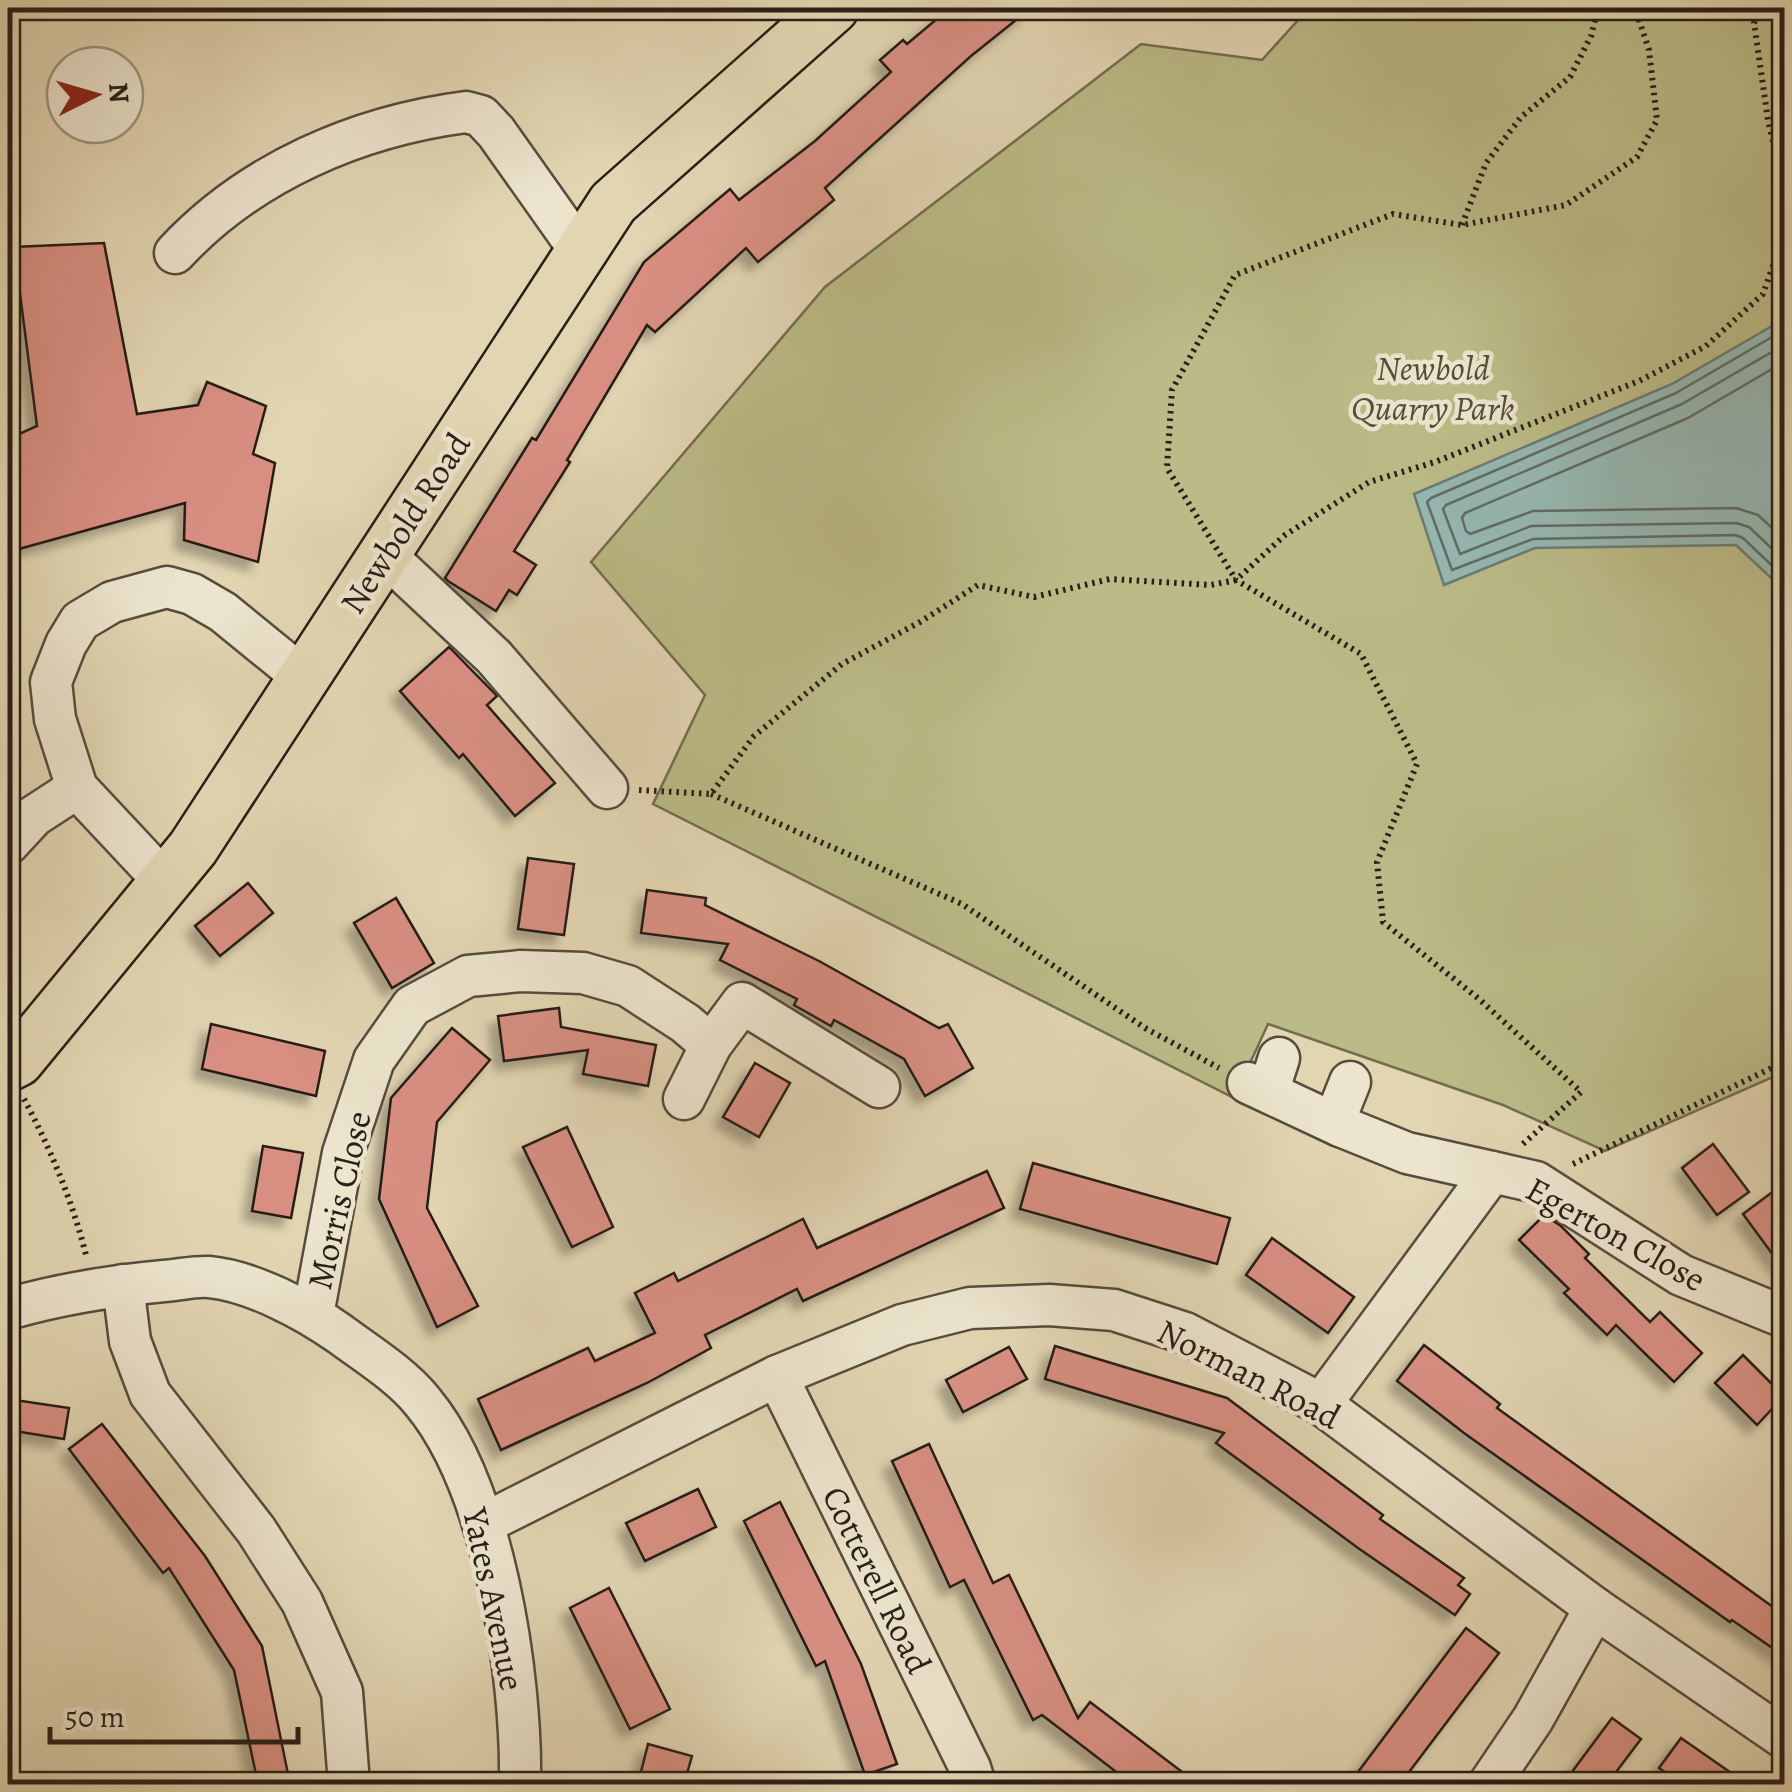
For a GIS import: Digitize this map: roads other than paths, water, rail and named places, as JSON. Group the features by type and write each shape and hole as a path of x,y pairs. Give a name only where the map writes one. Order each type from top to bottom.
{"main road":[{"name":"Newbold Road","path":"13,1078 18,1061 193,848 613,203 833,8"}],"street":[{"path":"174,252 222,211 324,148 466,112 481,116 496,132 581,252"},
{"path":"384,554 494,657 607,788"},
{"path":"164,882 77,788 56,719 51,682 80,621 112,602 168,588 192,594 223,612 304,678"},
{"path":"8,844 34,816 77,788"},
{"name":"Morris Close","path":"313,1315 342,1153 374,1060 412,1006 468,976 521,971 583,973 628,986 685,1022 711,1045"},
{"path":"684,1099 711,1045 742,1003 879,1087"},
{"path":"1265,1078 1340,1126 1407,1152 1492,1172"},
{"path":"1340,1126 1338,1112 1350,1082"},
{"name":"Egerton Close","path":"1321,1404 1492,1172 1536,1182 1681,1275 1784,1317"},
{"name":"Yates Avenue","path":"8,1310 55,1295 209,1277 257,1290 313,1315 422,1400 451,1444 483,1524 512,1648 521,1749 520,1784"},
{"path":"108,1287 150,1394 256,1530 302,1602 342,1692 350,1784"},
{"name":"Norman Road","path":"483,1524 777,1376 902,1325 970,1308 1049,1305 1114,1310 1185,1333 1321,1404 1595,1608 1784,1738"},
{"name":"Cotterell Road","path":"777,1376 975,1784"},
{"path":"1489,1784 1533,1720 1595,1608"}],"water":[{"path":"1784,319 1784,590 1736,545 1535,548 1444,585 1414,494 1672,384"}],"park label":[{"name":"Newbold Quarry Park","path":"1433,388"}]}
